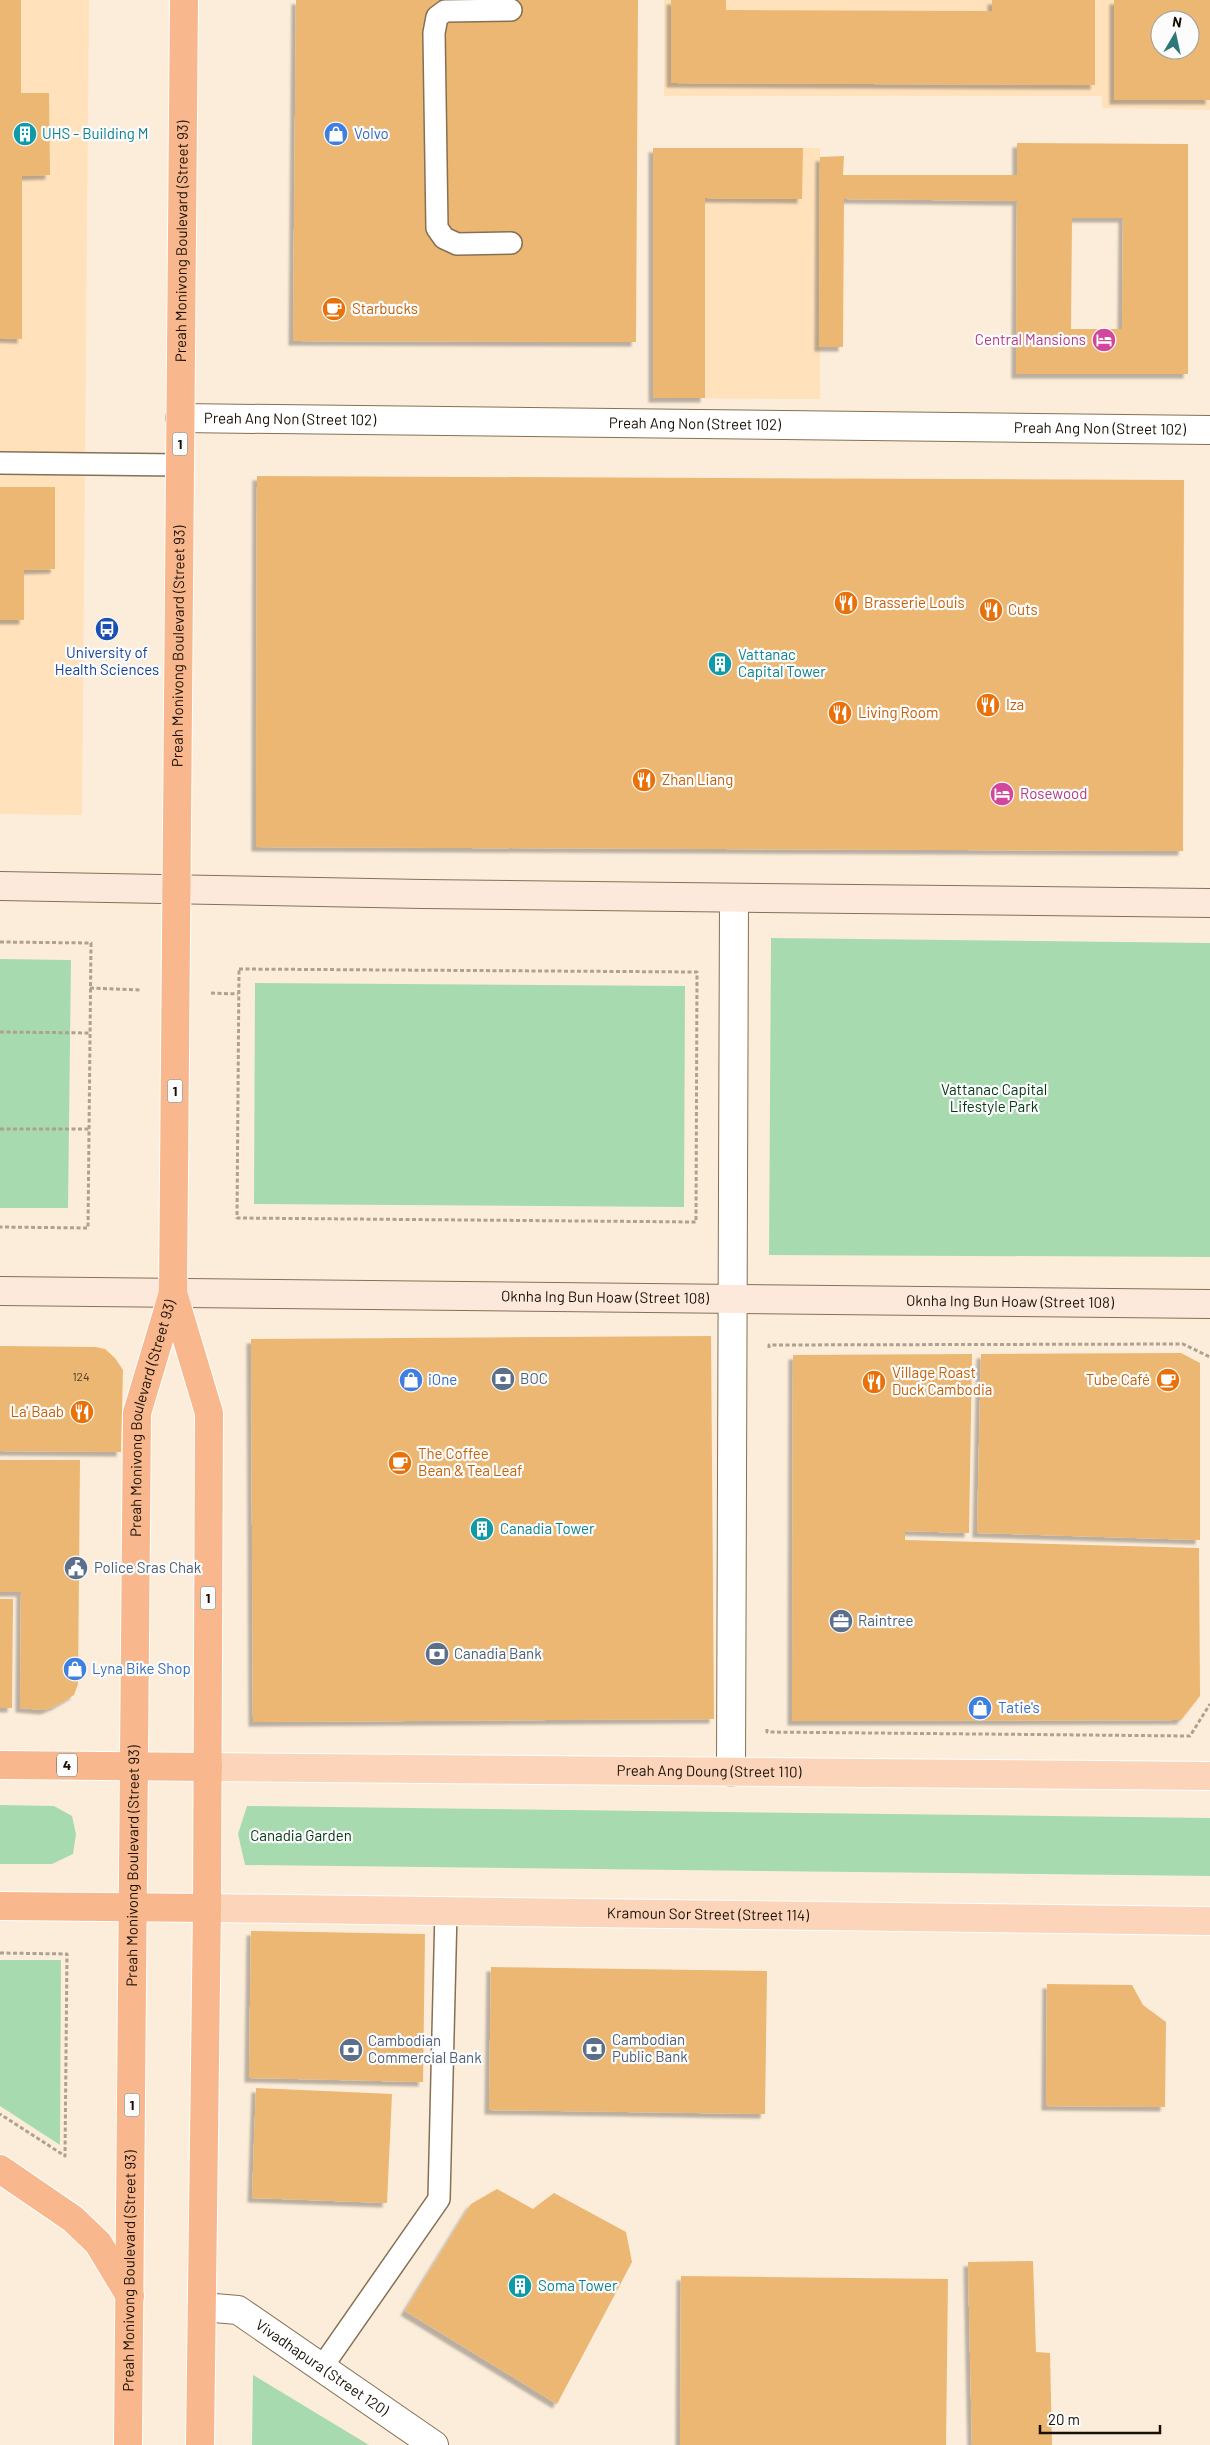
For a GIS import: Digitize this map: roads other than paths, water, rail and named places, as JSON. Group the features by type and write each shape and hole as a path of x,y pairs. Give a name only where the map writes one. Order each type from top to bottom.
{"highway":[{"name":"Preah Monivong Boulevard (Street 93)","path":"128,2445 137,1413 173,1293 184,0"},
{"name":"Preah Monivong Boulevard (Street 93)","path":"173,1293 209,1413 208,1767 200,2445"},
{"name":"4","path":"0,1765 135,1766"},
{"path":"135,1766 208,1767"},
{"path":"0,1906 206,1908"},
{"path":"0,2169 73,2219 98,2243 130,2296"}],"main road":[{"name":"Preah Ang Doung (Street 110)","path":"208,1767 1210,1776"},
{"name":"Kramoun Sor Street (Street 114)","path":"206,1908 1210,1921"}],"street":[{"name":"Preah Ang Non (Street 102)","path":"180,418 1210,430"},
{"path":"0,886 423,894 1210,903"},
{"path":"731,1772 734,898"},
{"name":"Oknha Ing Bun Hoaw (Street 108)","path":"0,1291 1210,1304"},
{"name":"Vivadhapura (Street 120)","path":"202,2307 238,2310 434,2445"}],"lane":[{"path":"511,10 445,11 437,17 434,33 437,228 444,238 457,244 511,243"},
{"path":"0,463 180,465"},
{"path":"322,2367 439,2199 446,1911"}],"place":[{"name":"UHS - Building M","path":"25,134"},
{"name":"Volvo","path":"336,134"},
{"name":"Starbucks","path":"334,309"},
{"name":"Central Mansions","path":"1104,340"},
{"name":"Brasserie Louis","path":"846,603"},
{"name":"Cuts","path":"991,610"},
{"name":"University of Health Sciences","path":"107,629"},
{"name":"Vattanac Capital Tower","path":"720,664"},
{"name":"Iza","path":"988,705"},
{"name":"Living Room","path":"840,713"},
{"name":"Zhan Liang","path":"644,780"},
{"name":"Rosewood","path":"1002,794"},
{"name":"BOC","path":"503,1379"},
{"name":"iOne","path":"411,1380"},
{"name":"Tube Café","path":"1168,1380"},
{"name":"Village Roast Duck Cambodia","path":"874,1382"},
{"name":"La' Baab","path":"82,1412"},
{"name":"The Coffee Bean & Tea Leaf","path":"400,1463"},
{"name":"Canadia Tower","path":"482,1529"},
{"name":"Police Sras Chak","path":"76,1568"},
{"name":"Raintree","path":"841,1621"},
{"name":"Canadia Bank","path":"437,1654"},
{"name":"Lyna Bike Shop","path":"75,1669"},
{"name":"Tatie's","path":"980,1708"},
{"name":"Cambodian Public Bank","path":"594,2049"},
{"name":"Cambodian Commercial Bank","path":"351,2050"},
{"name":"Soma Tower","path":"520,2286"}],"park label":[{"name":"Vattanac Capital Lifestyle Park","path":"994,1098"},
{"name":"Canadia Garden","path":"301,1836"}]}
